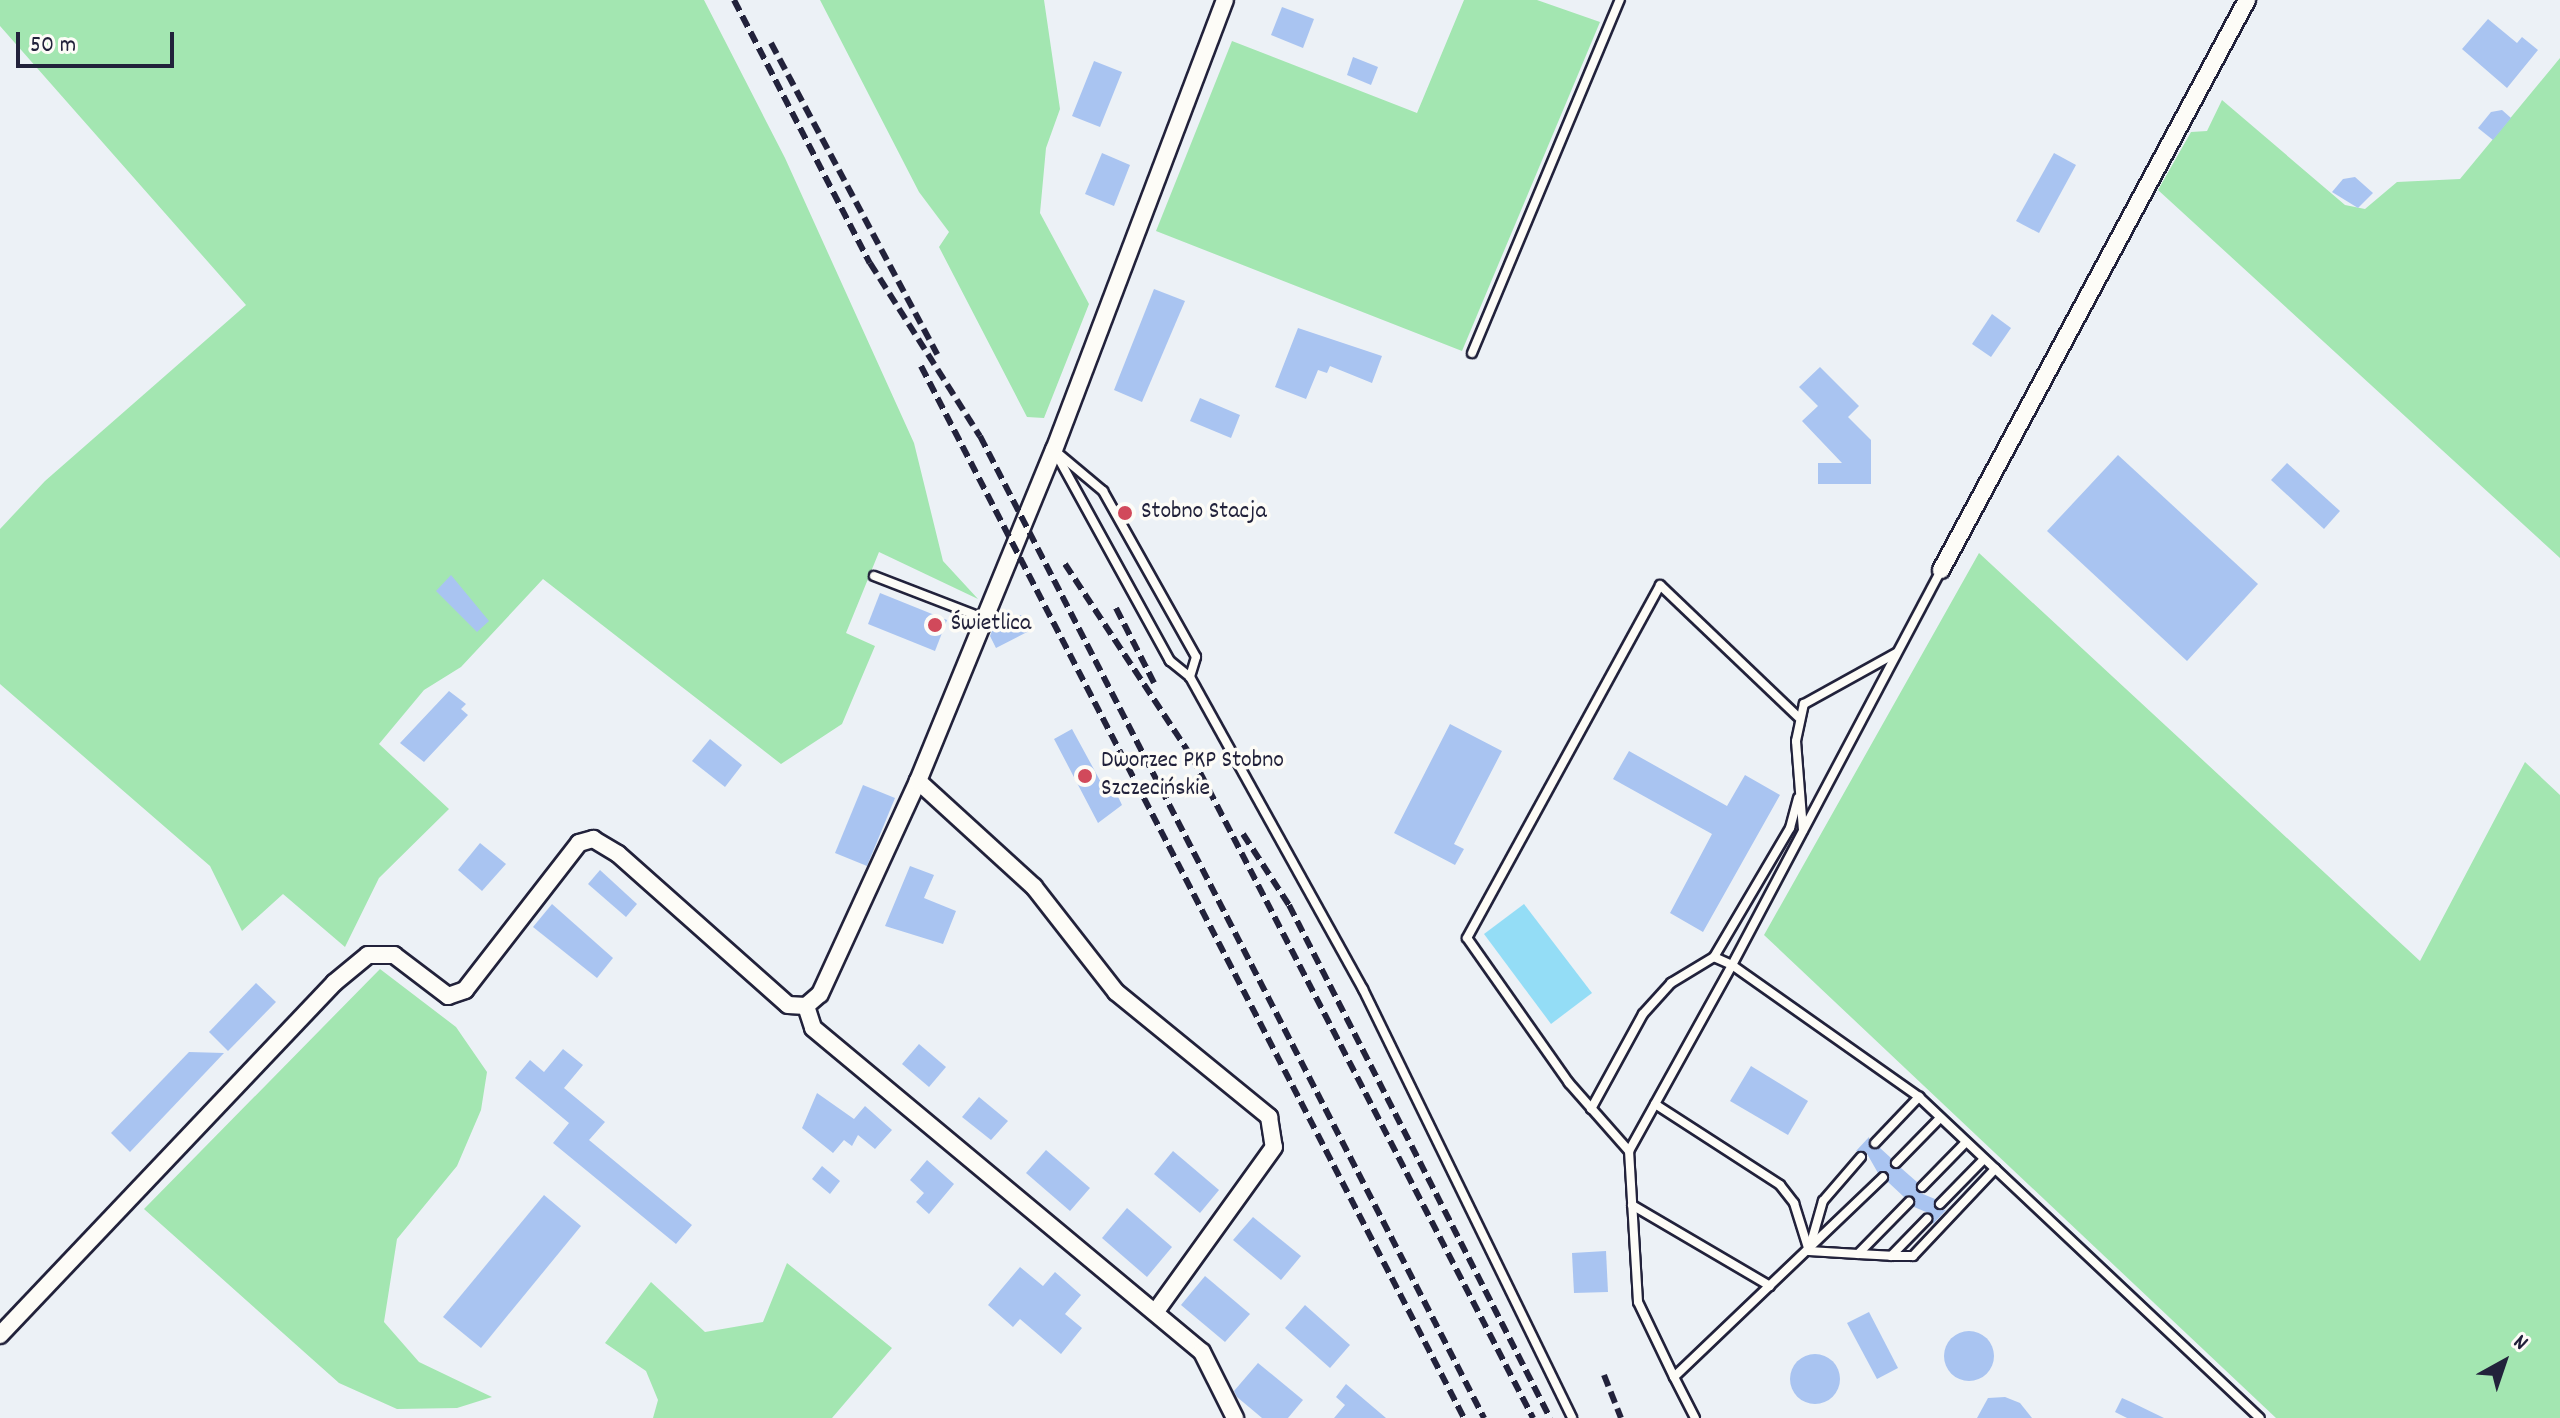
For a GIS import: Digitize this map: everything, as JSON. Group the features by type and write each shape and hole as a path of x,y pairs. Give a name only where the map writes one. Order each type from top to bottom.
{"street":[{"path":"806,1006 834,971 918,781 1054,450 1225,0"},
{"path":"1941,570 2247,0"},
{"path":"918,781 1034,887 1116,992 1269,1117 1274,1147 1156,1311"},
{"path":"0,1335 334,983 368,955 394,955 448,996 465,990 579,843 603,843 788,1005 806,1006"},
{"path":"806,1006 813,1028 1202,1352 1235,1418"}],"lane":[{"path":"1472,353 1620,0"},
{"path":"1054,450 1170,661 1190,677 1349,963 1572,1418"},
{"path":"1054,450 1103,491 1196,657 1190,677"},
{"path":"1695,1418 1638,1302 1629,1151 1732,965 1941,570"},
{"path":"874,576 983,618"},
{"path":"1629,1151 1591,1109 1472,953 1467,938 1472,925 1660,585 1798,717"},
{"path":"1803,831 1798,717 1816,693 1872,669 1901,646"},
{"path":"1591,1109 1643,1014 1671,983 1714,957 1790,828 1800,782"},
{"path":"1714,957 1732,965 1919,1097 2260,1418"},
{"path":"1875,1143 1919,1097"},
{"path":"1655,1104 1780,1185 1794,1203 1809,1251"},
{"path":"1896,1163 1940,1118"},
{"path":"1922,1187 1966,1142"},
{"path":"1809,1251 1823,1201 1861,1157"},
{"path":"1940,1204 1984,1159"},
{"path":"1809,1251 1913,1256 1995,1169"},
{"path":"1674,1377 1883,1177"},
{"path":"1858,1254 1909,1202"},
{"path":"1632,1205 1770,1286"},
{"path":"1891,1256 1927,1219"}],"green space":[{"path":"0,0 704,0 785,158 914,443 943,561 978,599 879,552 846,633 875,646 842,724 781,764 543,579 461,667 424,690 379,744 449,809 379,878 345,947 283,894 242,931 210,866 0,684 0,529 45,481 246,305 0,26"},
{"path":"820,0 1044,0 1060,109 1046,148 1040,213 1089,304 1044,418 1027,417 939,247 949,232 919,192"},
{"path":"1464,0 1537,0 1600,22 1462,351 1156,231 1232,41 1417,113"},
{"path":"2560,58 2560,558 2158,190 2191,132 2207,131 2222,100 2345,205 2365,209 2397,182 2460,179"},
{"path":"1979,553 2420,961 2525,762 2560,795 2560,1418 2276,1418 1764,935"},
{"path":"380,969 456,1027 487,1072 481,1110 457,1166 397,1239 384,1322 419,1362 492,1397 457,1408 397,1409 339,1383 144,1209"},
{"path":"787,1263 892,1348 832,1418 653,1418 658,1400 646,1371 605,1343 651,1282 705,1332 763,1322"}],"water":[{"path":"1524,904 1592,993 1551,1024 1484,934"}],"building":[{"path":"1282,7 1314,19 1303,48 1271,35"},
{"path":"2488,19 2517,43 2522,37 2538,50 2507,88 2462,49"},
{"path":"1353,57 1378,67 1371,85 1347,75"},
{"path":"1094,61 1122,72 1100,127 1072,116"},
{"path":"2502,110 2511,118 2493,140 2478,128 2491,112"},
{"path":"1102,153 1130,165 1114,206 1085,194"},
{"path":"2054,153 2076,165 2039,233 2016,221"},
{"path":"2355,177 2373,193 2358,208 2332,192 2343,179"},
{"path":"1154,289 1185,301 1142,402 1114,390"},
{"path":"1992,314 2011,328 1991,357 1972,344"},
{"path":"1298,328 1382,356 1372,383 1330,366 1327,373 1318,370 1306,399 1275,387"},
{"path":"1820,367 1859,406 1848,417 1871,440 1871,484 1818,484 1818,463 1842,463 1802,421 1818,406 1799,387"},
{"path":"1200,398 1240,415 1231,438 1190,421"},
{"path":"2118,455 2258,584 2187,661 2047,531"},
{"path":"2287,463 2340,511 2324,529 2271,480"},
{"path":"451,575 489,621 477,632 436,591"},
{"path":"880,593 947,620 935,651 868,624"},
{"path":"1008,610 1012,619 1021,615 1029,631 996,648 990,636 998,616"},
{"path":"449,691 466,704 461,709 468,715 424,762 400,743"},
{"path":"1450,724 1502,751 1454,844 1464,849 1455,865 1394,833"},
{"name":"Dworzec PKP Stobno Szczecińskie","path":"1072,729 1103,786 1111,782 1122,805 1098,823 1054,739"},
{"path":"710,739 742,765 725,787 692,761"},
{"path":"1629,751 1727,806 1745,775 1780,795 1703,932 1670,913 1712,834 1613,779"},
{"path":"863,785 895,798 867,866 835,853"},
{"path":"480,843 506,864 482,891 458,870"},
{"path":"910,866 934,875 924,898 956,911 943,944 885,926"},
{"path":"600,870 637,904 626,917 588,884"},
{"path":"552,904 613,958 597,978 533,927"},
{"path":"256,983 276,1002 228,1051 209,1032"},
{"path":"919,1044 946,1067 929,1087 902,1064"},
{"path":"563,1049 583,1065 564,1088 605,1122 589,1140 692,1225 676,1244 553,1143 569,1123 515,1078 530,1060 544,1072"},
{"path":"189,1052 224,1053 130,1152 111,1133"},
{"path":"1751,1066 1808,1101 1788,1135 1730,1101"},
{"path":"817,1093 854,1119 865,1106 892,1130 875,1149 858,1135 852,1146 844,1140 833,1153 802,1128"},
{"path":"979,1097 1008,1121 991,1140 962,1117"},
{"path":"1869,1137 1871,1149 1880,1148 1891,1158 1892,1168 1901,1168 1917,1182 1918,1192 1935,1199 1936,1209 1946,1210 1933,1224 1931,1214 1914,1207 1913,1197 1904,1197 1888,1182 1887,1172 1878,1173 1866,1152 1856,1151"},
{"path":"1046,1150 1090,1188 1070,1211 1026,1173"},
{"path":"1173,1151 1219,1190 1200,1213 1154,1174"},
{"path":"927,1160 954,1184 929,1214 916,1202 924,1193 910,1180"},
{"path":"822,1166 840,1181 830,1194 812,1179"},
{"path":"544,1195 581,1226 481,1348 443,1317"},
{"path":"1127,1208 1172,1247 1147,1277 1102,1238"},
{"path":"1253,1217 1301,1256 1281,1280 1233,1240"},
{"path":"1606,1251 1608,1292 1574,1293 1572,1253"},
{"path":"1020,1267 1043,1286 1055,1272 1081,1295 1065,1314 1082,1328 1061,1354 1020,1319 1013,1327 988,1305"},
{"path":"1205,1276 1250,1314 1225,1342 1181,1305"},
{"path":"1305,1305 1350,1345 1330,1368 1285,1328"},
{"path":"1869,1312 1898,1368 1877,1379 1847,1323"},
{"path":"1969,1331 1987,1338 1994,1356 1987,1374 1969,1381 1951,1374 1944,1356 1951,1338"},
{"path":"1815,1354 1833,1361 1840,1379 1833,1397 1815,1404 1797,1397 1790,1379 1797,1361"},
{"path":"1258,1363 1303,1400 1288,1418 1262,1418 1237,1397 1234,1391"},
{"path":"1346,1384 1386,1418 1334,1418 1345,1405 1336,1397"},
{"path":"2005,1397 2020,1403 2032,1418 1977,1418 1988,1398"},
{"path":"2122,1398 2164,1418 2127,1418 2115,1412"}],"railway":[{"path":"734,0 870,263 980,436 1484,1418"},
{"path":"771,43 937,354"},
{"path":"921,366 1464,1418"},
{"path":"1065,564 1192,757 1533,1418"},
{"path":"1116,608 1154,683"},
{"path":"1243,834 1289,905 1550,1418"},
{"path":"1604,1375 1621,1418"}],"place":[{"name":"Stobno Stacja","path":"1125,513"},
{"name":"Świetlica","path":"935,625"},
{"name":"Dworzec PKP Stobno Szczecińskie","path":"1085,776"}]}
